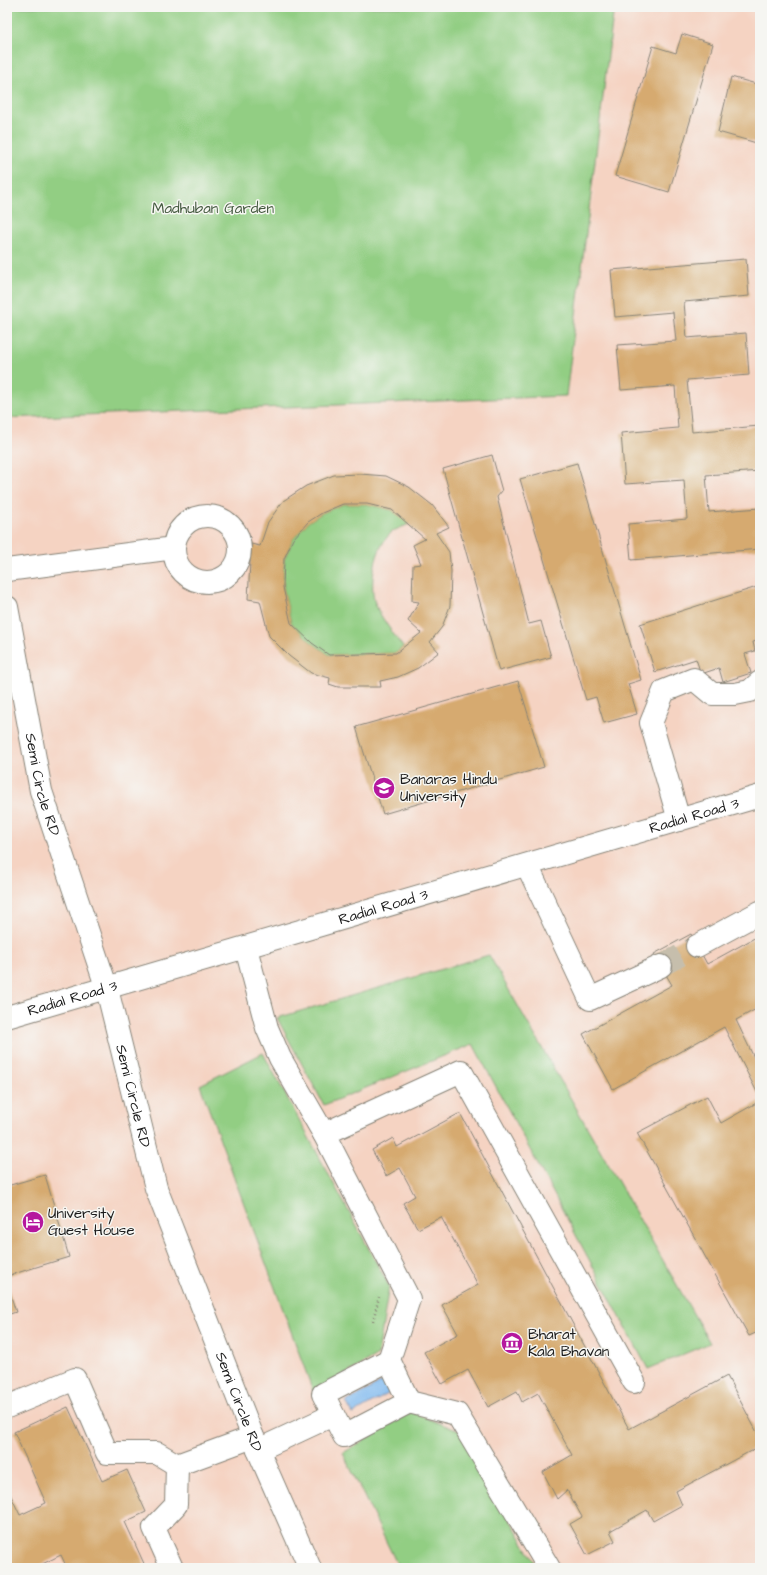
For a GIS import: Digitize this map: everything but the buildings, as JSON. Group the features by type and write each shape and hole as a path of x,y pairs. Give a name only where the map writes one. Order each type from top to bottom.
{"lane":[{"path":"7,570 174,548"},
{"name":"Semi Circle RD","path":"7,607 41,791 107,989 156,1188 256,1444 310,1568"},
{"path":"679,820 651,723 664,691 694,680 712,694 735,694 750,691 760,682"},
{"name":"Radial Road 3","path":"7,1017 107,989 760,796"},
{"path":"528,865 590,999 661,966"},
{"path":"697,946 760,912"},
{"path":"246,948 267,1028 280,1058 324,1134 409,1299 389,1360 409,1402"},
{"path":"324,1134 461,1071 634,1382"},
{"path":"389,1360 323,1394 344,1436 409,1402 458,1414 549,1568"},
{"path":"7,1407 75,1379 107,1453 157,1453 177,1465 256,1444 333,1415"},
{"path":"172,1568 154,1528 176,1505 177,1465"}],"path":[{"path":"373,1322 380,1294"}],"shaded area":[{"name":"Banaras Hindu University","path":"7,7 760,7 760,1568 7,1568"}],"green space":[{"name":"Madhuban Garden","path":"7,7 614,7 566,396 7,418"},
{"path":"343,504 367,504 392,510 409,524 394,531 385,540 377,556 373,574 373,592 376,605 403,647 396,653 329,655 312,643 291,623 283,587 284,559 293,539 308,522 322,513"},
{"path":"489,955 710,1343 648,1369 473,1044 324,1105 277,1018"},
{"path":"263,1053 389,1286 378,1355 327,1385 313,1391 200,1085"},
{"path":"411,1412 459,1431 538,1568 399,1568 343,1453"}],"water":[{"path":"387,1379 393,1391 353,1414 346,1402"}],"tunnel":[{"path":"661,966 697,946"}],"place":[{"name":"Banaras Hindu University","path":"384,788"},
{"name":"University Guest House","path":"33,1222"},
{"name":"Bharat Kala Bhavan","path":"512,1343"}]}
